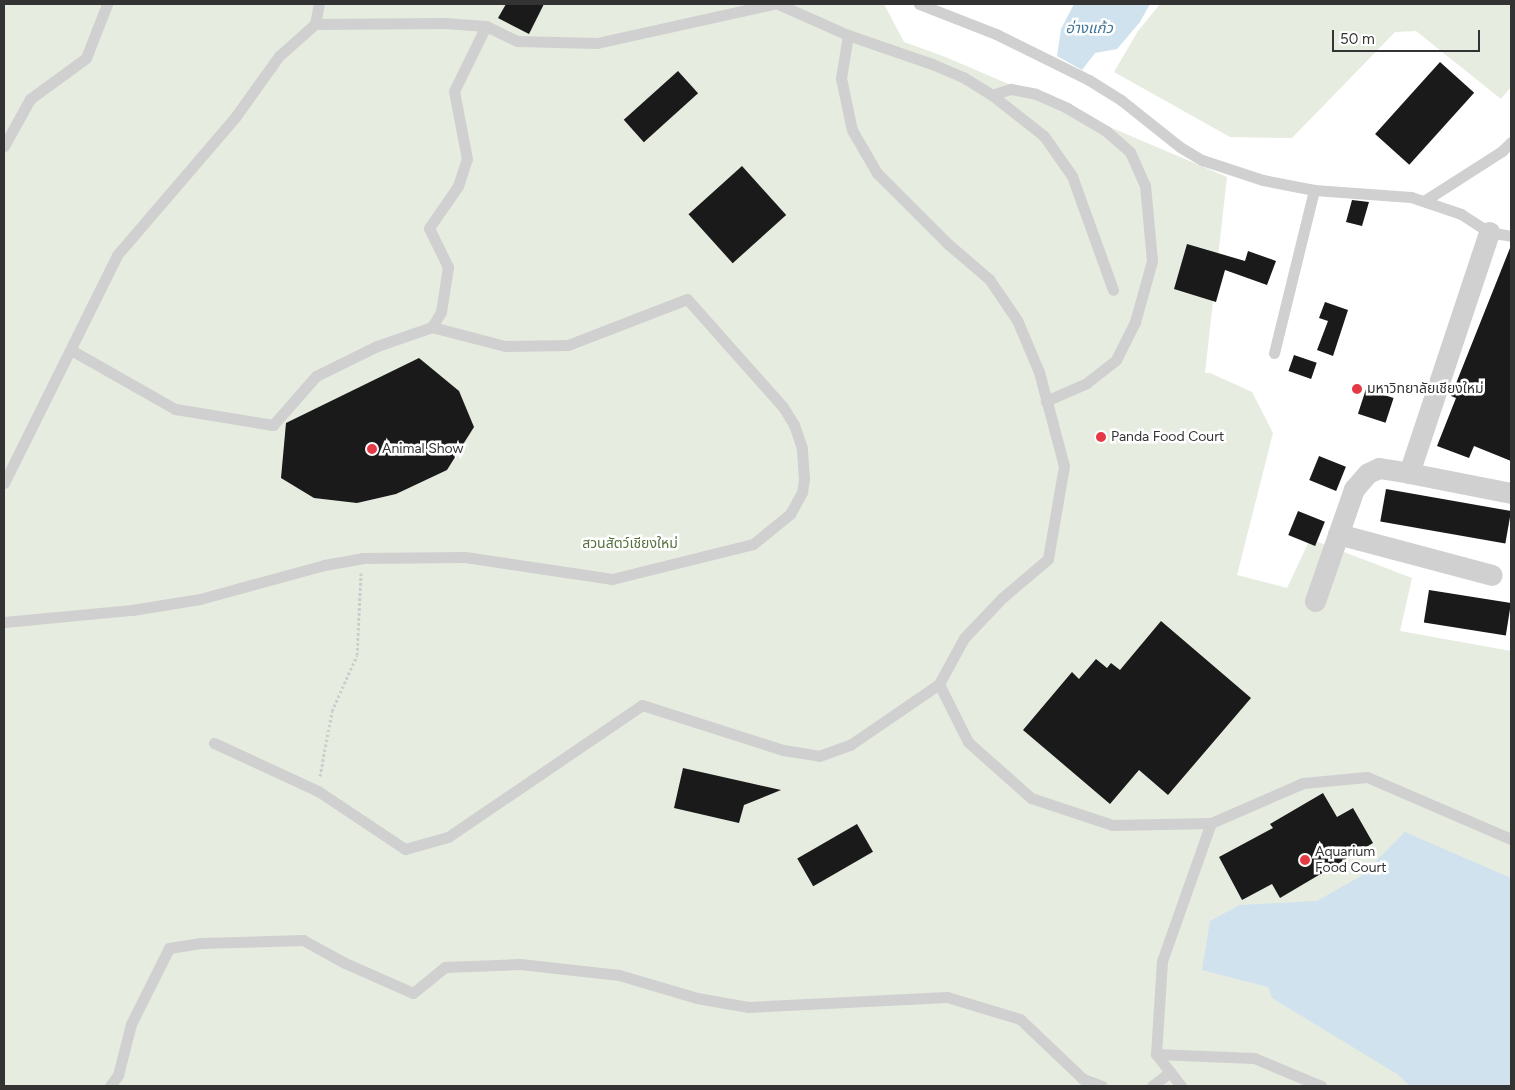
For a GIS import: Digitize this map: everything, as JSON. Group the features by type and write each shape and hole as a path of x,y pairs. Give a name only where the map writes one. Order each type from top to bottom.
{"street":[{"path":"1409,472 1490,232"},
{"path":"1315,601 1354,489 1368,473 1379,468 1409,472 1511,493"},
{"path":"1338,534 1492,575"}],"lane":[{"path":"4,146 30,99 86,58 107,4"},
{"path":"4,483 117,255 236,116 279,56 315,24 318,4"},
{"path":"315,24 444,23 486,26 517,41 597,43 773,4"},
{"path":"778,4 848,35 932,64 963,78 992,95 1044,136 1072,176 1113,290"},
{"path":"919,4 996,34 1089,80 1122,100 1180,147 1202,160 1263,180 1314,190 1410,198 1424,201 1461,214 1490,232 1511,236"},
{"path":"432,327 441,312 448,267 429,228 458,186 467,159 454,91 486,26"},
{"path":"214,743 318,791 406,849 448,837 642,705 783,750 819,756 850,746 940,684 964,638 1002,598 1048,559 1064,466 1039,372 1017,320 989,279 948,244 877,173 852,130 841,78 848,35"},
{"path":"992,95 1011,89 1036,94 1067,108 1106,131 1130,152 1145,185 1152,261 1135,322 1116,360 1087,383 1046,401"},
{"path":"1424,201 1502,151 1511,142"},
{"path":"1274,353 1314,190"},
{"path":"4,622 132,610 200,599 324,565 362,558 465,557 612,579 753,544 790,514 802,492 804,479 802,448 794,425 782,407 687,299 568,345 505,346 432,327 377,346 316,376 273,425 175,409 71,350"},
{"path":"940,684 968,742 1031,798 1112,825 1211,823 1303,783 1367,777 1511,839"},
{"path":"1181,1086 1156,1054 1162,960 1211,823"},
{"path":"110,1086 118,1075 131,1024 170,948 201,943 303,940 345,963 413,993 445,967 520,964 619,975 698,998 748,1007 947,997 1020,1019 1083,1078 1102,1086"},
{"path":"1156,1054 1254,1058 1321,1086"},
{"path":"1152,1086 1170,1072"}],"path":[{"path":"318,791 332,711 356,655 362,558"}],"green space":[{"name":"สวนสัตว์เชียงใหม่","path":"4,4 884,4 904,42 943,56 1227,177 1205,373 1210,373 1252,392 1273,433 1237,575 1287,588 1310,539 1412,578 1400,631 1511,651 1511,1086 4,1086"},
{"path":"1160,4 1511,4 1511,87 1501,99 1416,31 1395,32 1292,138 1230,137 1114,72 1138,31"}],"water":[{"name":"อ่างแก้ว","path":"1074,4 1150,4 1140,22 1117,49 1095,53 1082,70 1057,56 1061,29"},
{"path":"1405,832 1511,878 1511,1086 1410,1086 1397,1074 1272,998 1268,987 1202,970 1210,921 1240,905 1317,901 1361,876"}],"building":[{"path":"506,4 544,4 529,34 498,18"},
{"path":"1440,62 1474,93 1409,165 1375,134"},
{"path":"678,71 698,93 644,142 624,120"},
{"path":"742,166 786,215 733,263 688,214"},
{"path":"1352,200 1369,202 1362,226 1346,222"},
{"path":"1187,244 1245,261 1248,251 1276,261 1267,285 1225,270 1216,302 1174,289"},
{"path":"1510,248 1511,461 1474,446 1469,458 1437,446 1456,398 1451,396"},
{"path":"1325,302 1348,310 1333,356 1317,350 1328,321 1319,318"},
{"path":"1294,355 1317,363 1311,379 1288,371"},
{"name":"Animal Show","path":"419,358 459,391 474,427 447,470 396,494 357,503 314,498 281,478 286,423"},
{"path":"1366,389 1394,398 1386,423 1358,414"},
{"path":"1319,456 1346,467 1336,491 1309,480"},
{"path":"1386,489 1511,511 1505,544 1380,521"},
{"path":"1298,511 1325,522 1315,546 1288,535"},
{"path":"1429,590 1511,603 1506,636 1424,623"},
{"path":"1161,621 1251,698 1168,795 1139,770 1110,804 1023,730 1072,672 1079,679 1096,659 1107,668 1111,663 1120,670"},
{"path":"683,768 781,790 744,805 739,823 674,808"},
{"path":"1323,793 1337,817 1353,808 1373,843 1280,898 1272,884 1242,900 1219,857 1273,828 1270,824"},
{"path":"857,824 873,852 813,886 797,858"}],"place":[{"name":"มหาวิทยาลัยเชียงใหม่","path":"1357,389"},
{"name":"Panda Food Court","path":"1101,437"},
{"name":"Animal Show","path":"372,449"},
{"name":"Aquarium Food Court","path":"1305,860"}]}
